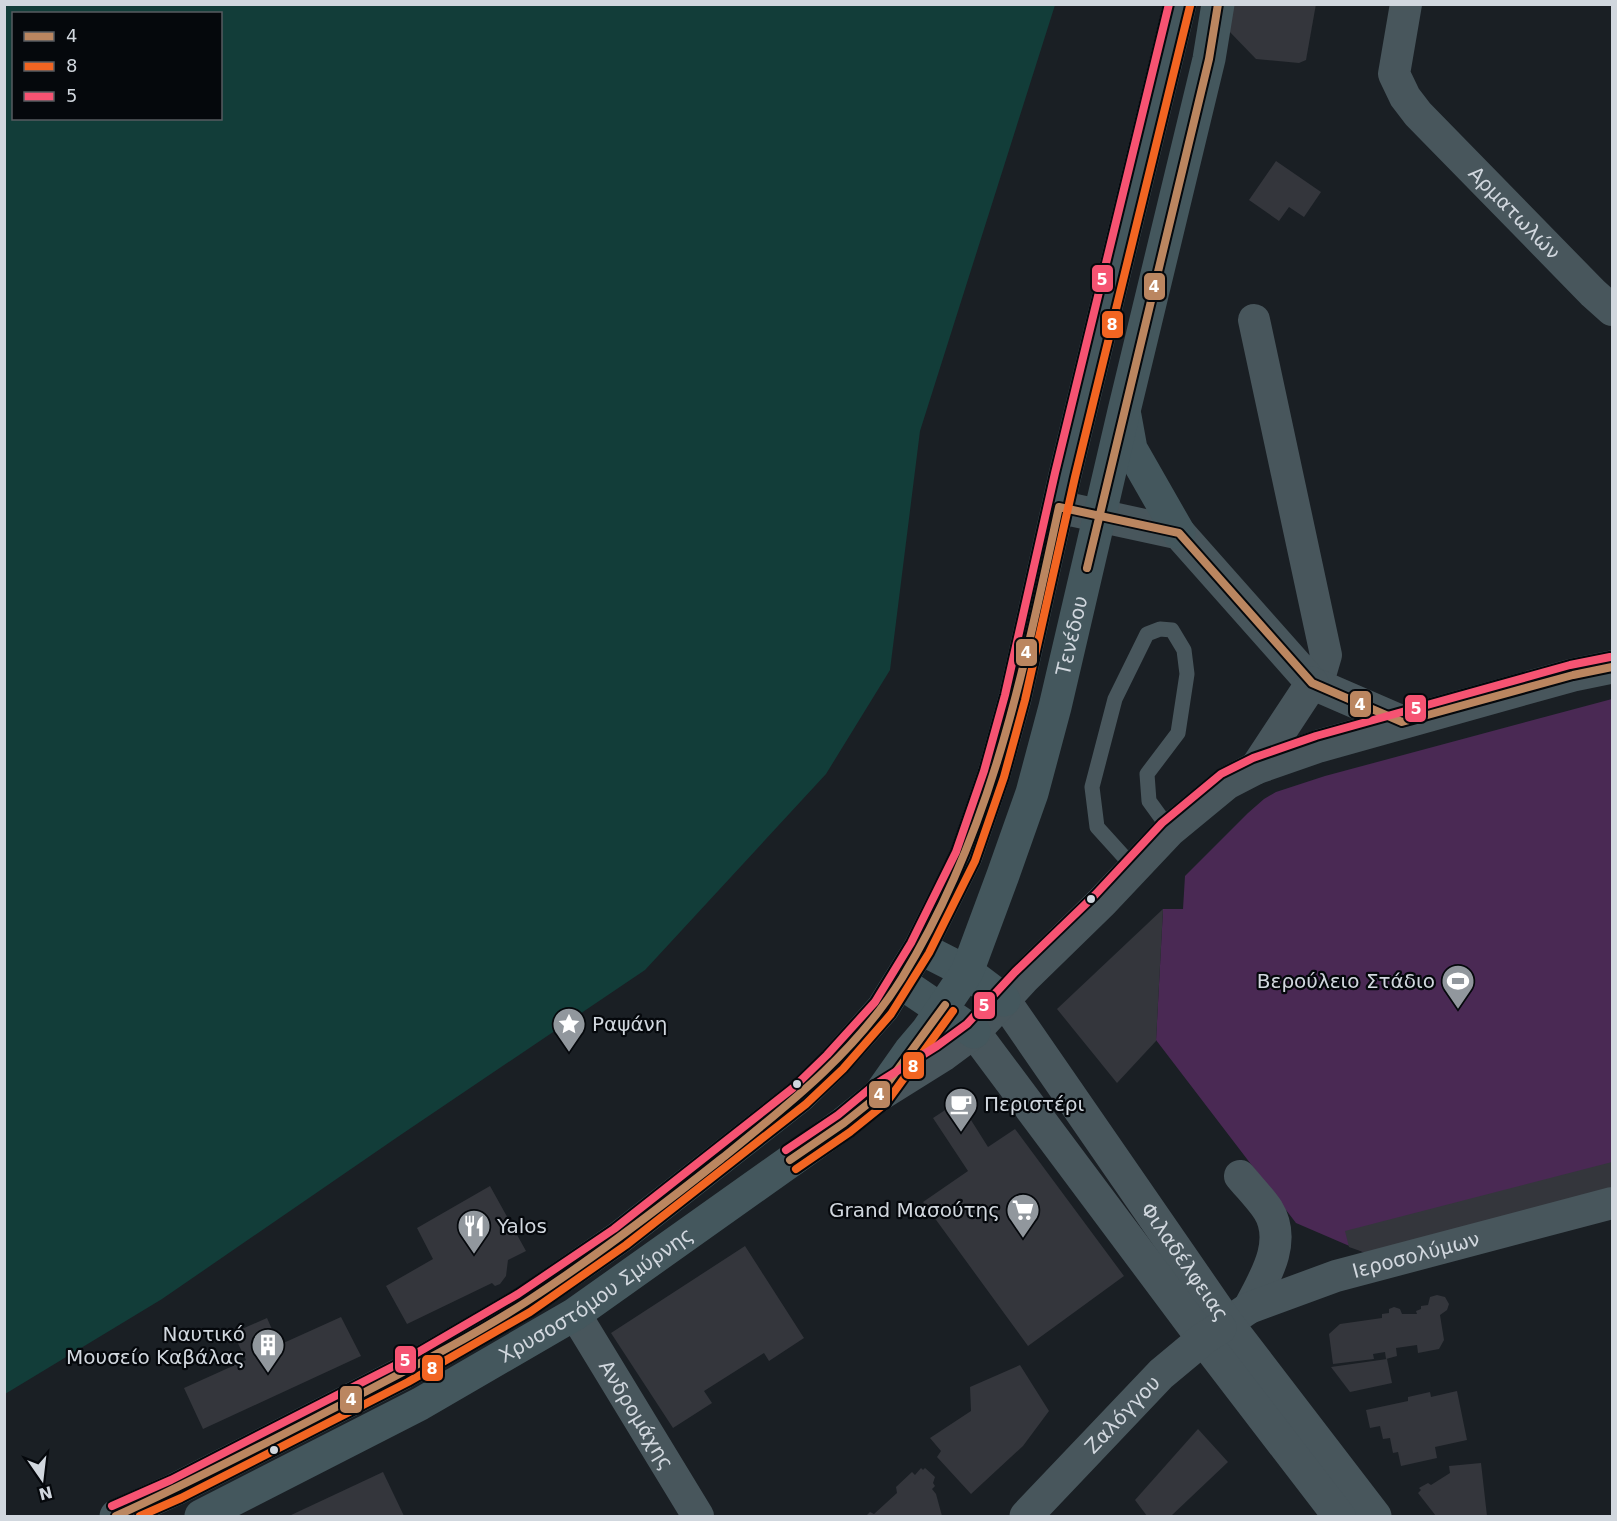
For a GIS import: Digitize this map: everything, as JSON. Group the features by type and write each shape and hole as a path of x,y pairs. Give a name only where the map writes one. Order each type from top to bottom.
{"main road":[{"name":"Τενέδου","path":"892,995 920,948 966,856 994,774 1015,698 1065,474 1180,4"},
{"name":"Τενέδου","path":"942,1009 967,972 1032,793 1055,707 1209,59 1218,4"},
{"path":"1124,411 1131,449 1179,533"},
{"path":"920,948 967,972 1004,1000"},
{"path":"892,995 942,1009 974,1032"},
{"name":"Χρυσοστόμου Σμύρνης","path":"117,1516 183,1503 524,1303 620,1237 800,1096 835,1062 892,995"},
{"name":"Χρυσοστόμου Σμύρνης","path":"201,1516 420,1404 575,1314 844,1123 879,1095 942,1009"}],"street":[{"name":"Αρματωλών","path":"1406,4 1394,74 1405,97 1418,114 1606,293"},
{"path":"1254,320 1326,655 1321,672 1256,768"},
{"path":"1059,507 1179,533 1312,683 1402,722"},
{"path":"879,1095 943,1055 974,1032 1023,978 1135,869 1170,830 1227,783 1256,768 1319,746 1573,675 1612,667"},
{"name":"Φιλαδέλφειας","path":"1004,1000 1226,1323 1375,1516"},
{"name":"Φιλαδέλφειας","path":"974,1032 1226,1323 1339,1516"},
{"path":"1226,1323 1268,1270 1276,1241 1274,1224 1268,1210 1240,1176"},
{"name":"Ιεροσολύμων","path":"1226,1323 1336,1276 1612,1203"},
{"name":"Ανδρομάχης","path":"575,1314 698,1516"},
{"name":"Ζαλόγγου","path":"1026,1516 1161,1374 1226,1323"}],"lane":[{"path":"1135,869 1097,827 1092,788 1115,699 1147,634 1160,629 1172,630 1184,650 1188,674 1178,733 1147,774 1149,801 1170,830"}],"shaded area":[{"path":"4,5 1055,5 920,431 890,670 826,774 645,970 162,1299 5,1394"},
{"path":"1612,699 1612,1190 1368,1254 1296,1223 1156,1040 1163,909 1183,909 1185,876 1248,813 1276,792 1325,776"}],"building":[{"path":"1232,4 1316,4 1306,60 1299,63 1256,59 1226,28"},
{"path":"1276,161 1321,192 1304,217 1289,207 1279,221 1249,200"},
{"path":"1163,909 1156,1041 1117,1083 1057,1009"},
{"name":"Grand Μασούτης","path":"959,1101 988,1147 1015,1129 1124,1276 1028,1346 923,1202 968,1171 933,1118"},
{"path":"1612,1162 1612,1188 1366,1253 1349,1247 1345,1231"},
{"name":"Yalos","path":"490,1186 526,1251 508,1260 506,1276 500,1284 495,1286 492,1283 407,1324 386,1286 433,1259 417,1228"},
{"path":"745,1246 804,1338 769,1361 764,1353 704,1391 712,1403 673,1428 611,1333"},
{"path":"1437,1295 1445,1297 1449,1304 1447,1310 1440,1315 1444,1340 1439,1349 1418,1353 1417,1345 1396,1348 1397,1356 1386,1359 1385,1352 1373,1354 1374,1359 1333,1364 1329,1334 1340,1324 1382,1318 1382,1314 1389,1313 1389,1309 1394,1307 1400,1309 1402,1314 1417,1314 1416,1311 1421,1309 1421,1306 1428,1305 1430,1297"},
{"name":"Ναυτικό Μουσείο Καβάλας","path":"341,1317 361,1356 203,1429 184,1388 246,1360 233,1333 267,1318 279,1345"},
{"path":"1387,1359 1392,1383 1350,1392 1331,1367"},
{"path":"1020,1365 1049,1411 1023,1446 971,1494 937,1457 941,1451 930,1438 971,1411 970,1387"},
{"path":"1457,1391 1467,1440 1435,1447 1437,1458 1401,1466 1398,1452 1393,1453 1390,1438 1383,1439 1380,1426 1370,1428 1366,1410 1408,1401 1408,1397 1430,1392 1431,1397"},
{"path":"1198,1429 1228,1462 1171,1516 1147,1516 1135,1500"},
{"path":"1481,1463 1487,1516 1436,1516 1418,1493 1421,1490 1419,1488 1428,1483 1431,1485 1450,1473 1449,1466"},
{"path":"921,1468 923,1470 925,1468 935,1477 933,1483 935,1486 932,1489 936,1494 942,1516 866,1516 870,1512 874,1514 897,1493 896,1487 912,1472 915,1475"},
{"path":"383,1472 404,1516 289,1516"}],"transit line":[{"name":"5","path":"112,1506 171,1480 398,1364 518,1294 614,1229 793,1088 827,1055 875,1002 911,943 956,852 984,771 1005,695 1055,473 1169,4"},
{"name":"4","path":"1087,568 1209,59 1218,4"},
{"name":"8","path":"140,1516 181,1498 408,1382 530,1312 626,1245 806,1104 843,1069 891,1014 929,953 975,861 1004,777 1025,700 1075,477 1190,6"},
{"name":"4","path":"116,1516 203,1475 346,1402 504,1316 650,1215 796,1098 842,1054 884,1005 902,978 933,923 959,866 982,808 1001,750 1032,630 1059,507 1179,533 1312,683 1402,722 1573,675 1612,667"},
{"name":"5","path":"786,1150 838,1115 873,1086 937,1046 967,1024 1015,972 1095,895 1162,823 1221,774 1253,758 1316,736 1570,665 1610,657"},
{"name":"4","path":"790,1160 844,1123 879,1095 945,1005"},
{"name":"8","path":"796,1169 850,1132 886,1103 953,1011"}],"place":[{"name":"Βερούλειο Στάδιο","path":"1458,1010"},
{"name":"Ραψάνη","path":"569,1053"},
{"name":"Περιστέρι","path":"961,1133"},
{"name":"Grand Μασούτης","path":"1023,1239"},
{"name":"Yalos","path":"474,1255"},
{"name":"Ναυτικό Μουσείο Καβάλας","path":"268,1374"}]}
